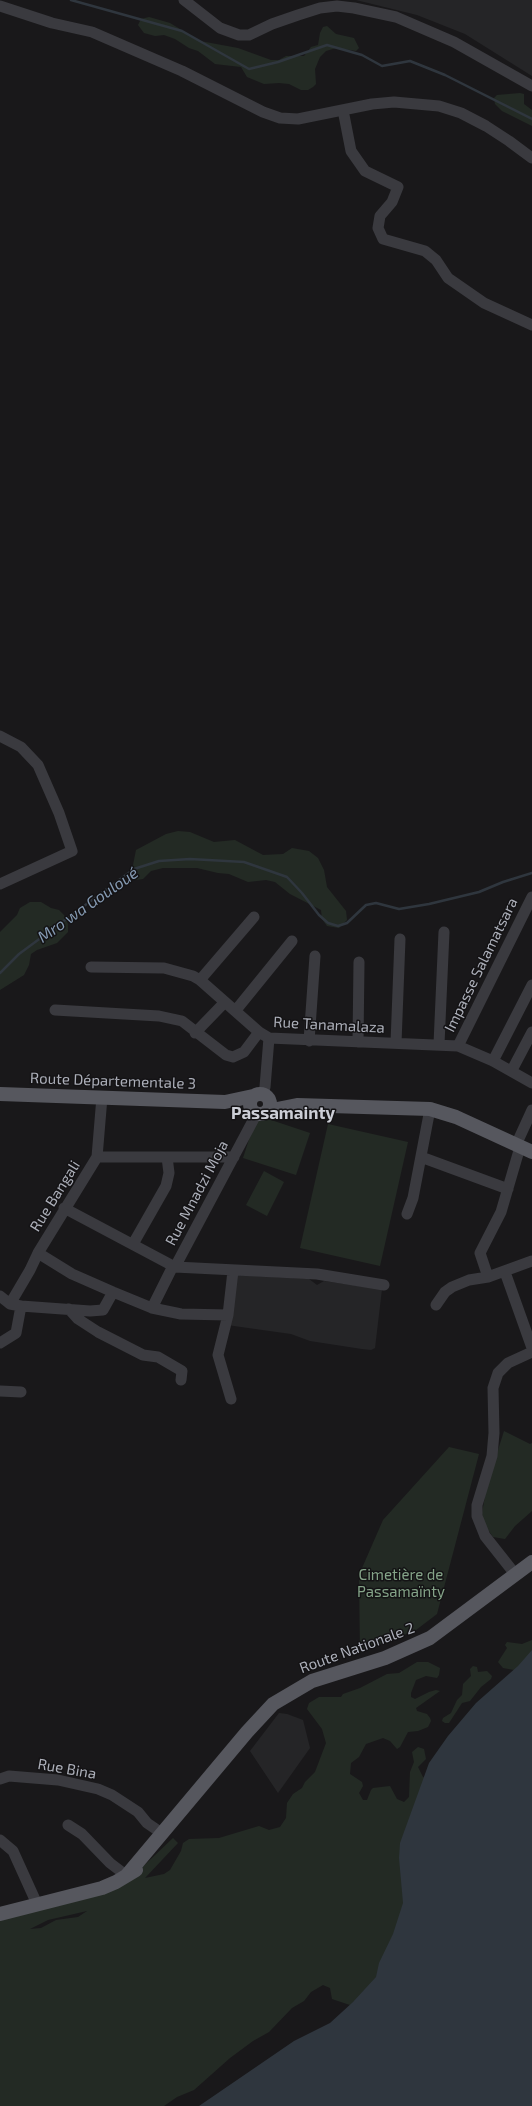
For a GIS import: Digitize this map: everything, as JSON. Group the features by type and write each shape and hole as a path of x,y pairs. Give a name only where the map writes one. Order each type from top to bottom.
{"main road":[{"name":"Route Départementale 3","path":"0,1094 430,1109 456,1117 522,1148"},
{"name":"Route Nationale 2","path":"127,1875 211,1777 246,1732 273,1704 318,1678 385,1658 430,1638 532,1562"},
{"name":"Route Nationale 2","path":"0,1914 102,1888 140,1867 196,1806 287,1695"},
{"path":"196,1806 211,1777"}],"street":[{"path":"184,0 220,28 239,35 249,35 272,24 320,8 337,6 396,17 454,42 532,86"},
{"path":"0,6 52,23 92,32 182,71 263,112 280,118 298,119 394,102 438,106 461,113 486,126 532,158"},
{"path":"343,110 351,151 365,171 398,187 392,202 380,216 378,228 383,239 425,251 436,260 448,278 478,299 532,325"},
{"path":"0,736 21,747 38,765 59,813 72,851 0,884"},
{"name":"Impasse Salamatsara","path":"458,1046 532,897"},
{"path":"200,980 254,917"},
{"path":"438,1044 444,932"},
{"path":"396,1043 400,939"},
{"path":"236,1010 292,941"},
{"path":"309,1040 315,956"},
{"path":"358,1042 359,962"},
{"name":"Rue Tanamalaza","path":"91,967 164,968 181,972 200,980 236,1010 259,1032 269,1038 458,1046 494,1061 512,1070 532,1083"},
{"path":"494,1061 528,1005 532,986"},
{"path":"195,1033 225,1002"},
{"path":"55,1010 159,1016 182,1021 195,1033 226,1055 233,1057 244,1052 259,1032"},
{"path":"512,1070 532,1032"},
{"path":"260,1103 269,1038"},
{"name":"Rue Bangali","path":"0,1343 16,1333 15,1305 30,1270 64,1208 72,1200 97,1157 102,1097"},
{"name":"Rue Mnadzi Moja","path":"152,1308 172,1268 175,1267 234,1157 260,1103"},
{"path":"407,1214 413,1198 430,1109"},
{"path":"488,1277 480,1253 490,1236 508,1189 522,1148 532,1110"},
{"path":"97,1157 234,1157"},
{"path":"133,1244 166,1186 169,1173 167,1157"},
{"path":"421,1157 508,1189"},
{"path":"64,1208 175,1267 317,1274 384,1285"},
{"path":"38,1253 72,1274 152,1308 181,1314 228,1315"},
{"path":"436,1305 445,1292 452,1287 469,1280 488,1277 532,1262"},
{"path":"231,1399 218,1355 228,1315 234,1271"},
{"path":"505,1272 532,1348"},
{"path":"0,1296 15,1305 103,1310 112,1292"},
{"path":"69,1309 78,1319 98,1332 142,1355 158,1357 182,1371 181,1380"},
{"path":"515,1574 485,1536 477,1516 477,1505 492,1456 494,1433 493,1388 498,1373 508,1363 532,1352"},
{"path":"0,1391 21,1392"},
{"name":"Rue Bina","path":"0,1779 9,1776 58,1780 98,1789 112,1795 138,1812 147,1823 163,1834"},
{"path":"68,1825 82,1834 110,1863 127,1875"},
{"path":"0,1840 13,1850 37,1904"}],"shaded area":[{"path":"356,0 532,0 532,76 465,34 417,15"},
{"path":"236,1275 309,1279 317,1285 324,1281 382,1289 375,1348 371,1350 310,1341 291,1334 227,1325"},
{"path":"532,1650 532,2106 199,2106 294,2041 330,2023 353,2002 376,1977 379,1963 393,1934 403,1903 399,1858 400,1843 429,1763 448,1736 476,1703 518,1666"},
{"path":"279,1713 287,1714 303,1720 310,1748 278,1793 250,1751"}],"green space":[{"path":"149,17 170,23 200,41 238,48 271,60 279,60 286,56 304,56 311,47 318,45 320,33 323,27 327,26 336,34 354,38 359,48 356,51 336,48 326,51 320,57 315,69 316,84 308,90 301,90 289,84 264,84 247,77 241,67 215,64 198,51 189,48 175,39 164,35 155,36 144,33 138,25 141,19"},
{"path":"524,94 524,104 532,110 532,126 502,111 495,104 494,98 497,95"},
{"path":"178,831 190,832 214,842 235,840 263,855 283,854 292,848 309,851 318,858 324,870 327,887 346,911 347,920 339,928 327,926 322,919 321,910 290,894 275,882 266,880 248,882 229,874 197,868 163,868 151,871 143,879 136,880 131,875 136,850 166,834"},
{"path":"30,902 41,902 51,908 59,910 64,915 68,924 68,932 57,943 37,950 31,954 29,965 24,975 0,990 0,932 17,915 20,908"},
{"path":"268,1119 310,1133 296,1175 243,1158 255,1121"},
{"path":"328,1124 408,1142 380,1266 300,1248"},
{"path":"264,1171 284,1182 267,1216 246,1205"},
{"path":"504,1431 530,1444 532,1443 532,1511 515,1526 505,1539 493,1537 484,1524 482,1513 487,1485"},
{"name":"Cimetière de Passamaïnty","path":"449,1447 479,1454 437,1614 416,1630 360,1653 359,1575 383,1520"},
{"path":"532,1640 532,1683 514,1670 503,1668 498,1662 507,1648 505,1645 507,1642 522,1644"},
{"path":"417,1662 428,1662 440,1668 439,1675 437,1678 426,1676 416,1680 411,1697 415,1699 429,1692 436,1690 440,1691 416,1708 417,1711 427,1714 430,1718 431,1721 428,1727 418,1731 408,1732 400,1747 397,1749 390,1741 383,1738 366,1744 359,1757 351,1763 350,1774 362,1782 363,1786 359,1793 363,1800 367,1800 373,1788 390,1786 397,1799 404,1802 409,1797 410,1772 414,1762 412,1752 418,1747 424,1749 426,1759 418,1767 423,1777 427,1778 509,1863 350,2005 332,1999 330,1988 323,1985 311,1992 304,2001 292,2008 269,2032 253,2041 230,2058 194,2090 177,2097 164,2106 0,2106 0,1920 133,1876 173,1838 178,1843 145,1878 164,1874 170,1870 181,1851 183,1843 189,1839 219,1838 259,1826 269,1830 280,1827 286,1818 287,1803 293,1794 302,1788 305,1782 315,1772 326,1743 322,1729 307,1709 309,1703 319,1697 341,1697 343,1694 360,1688 387,1674 399,1673","holes":["87,1911 78,1917 56,1920 41,1928 30,1929 48,1920"]},
{"path":"473,1666 477,1667 478,1672 487,1671 492,1676 491,1679 481,1687 470,1701 462,1703 449,1723 445,1723 442,1721 443,1718 451,1713 457,1700 462,1695 463,1684 471,1676 470,1669"}],"waterway":[{"path":"71,0 182,31 249,69 278,62 327,45 362,55 382,66 410,61 445,75 532,119"},
{"name":"Mro wa Gouloué","path":"0,973 19,954 134,869 159,861 190,859 244,862 287,877 319,915 328,923 338,926 347,923 366,905 376,903 399,909 429,904 479,892 503,882 532,873"}],"district":[{"name":"Passamainty","path":"283,1113"}]}
